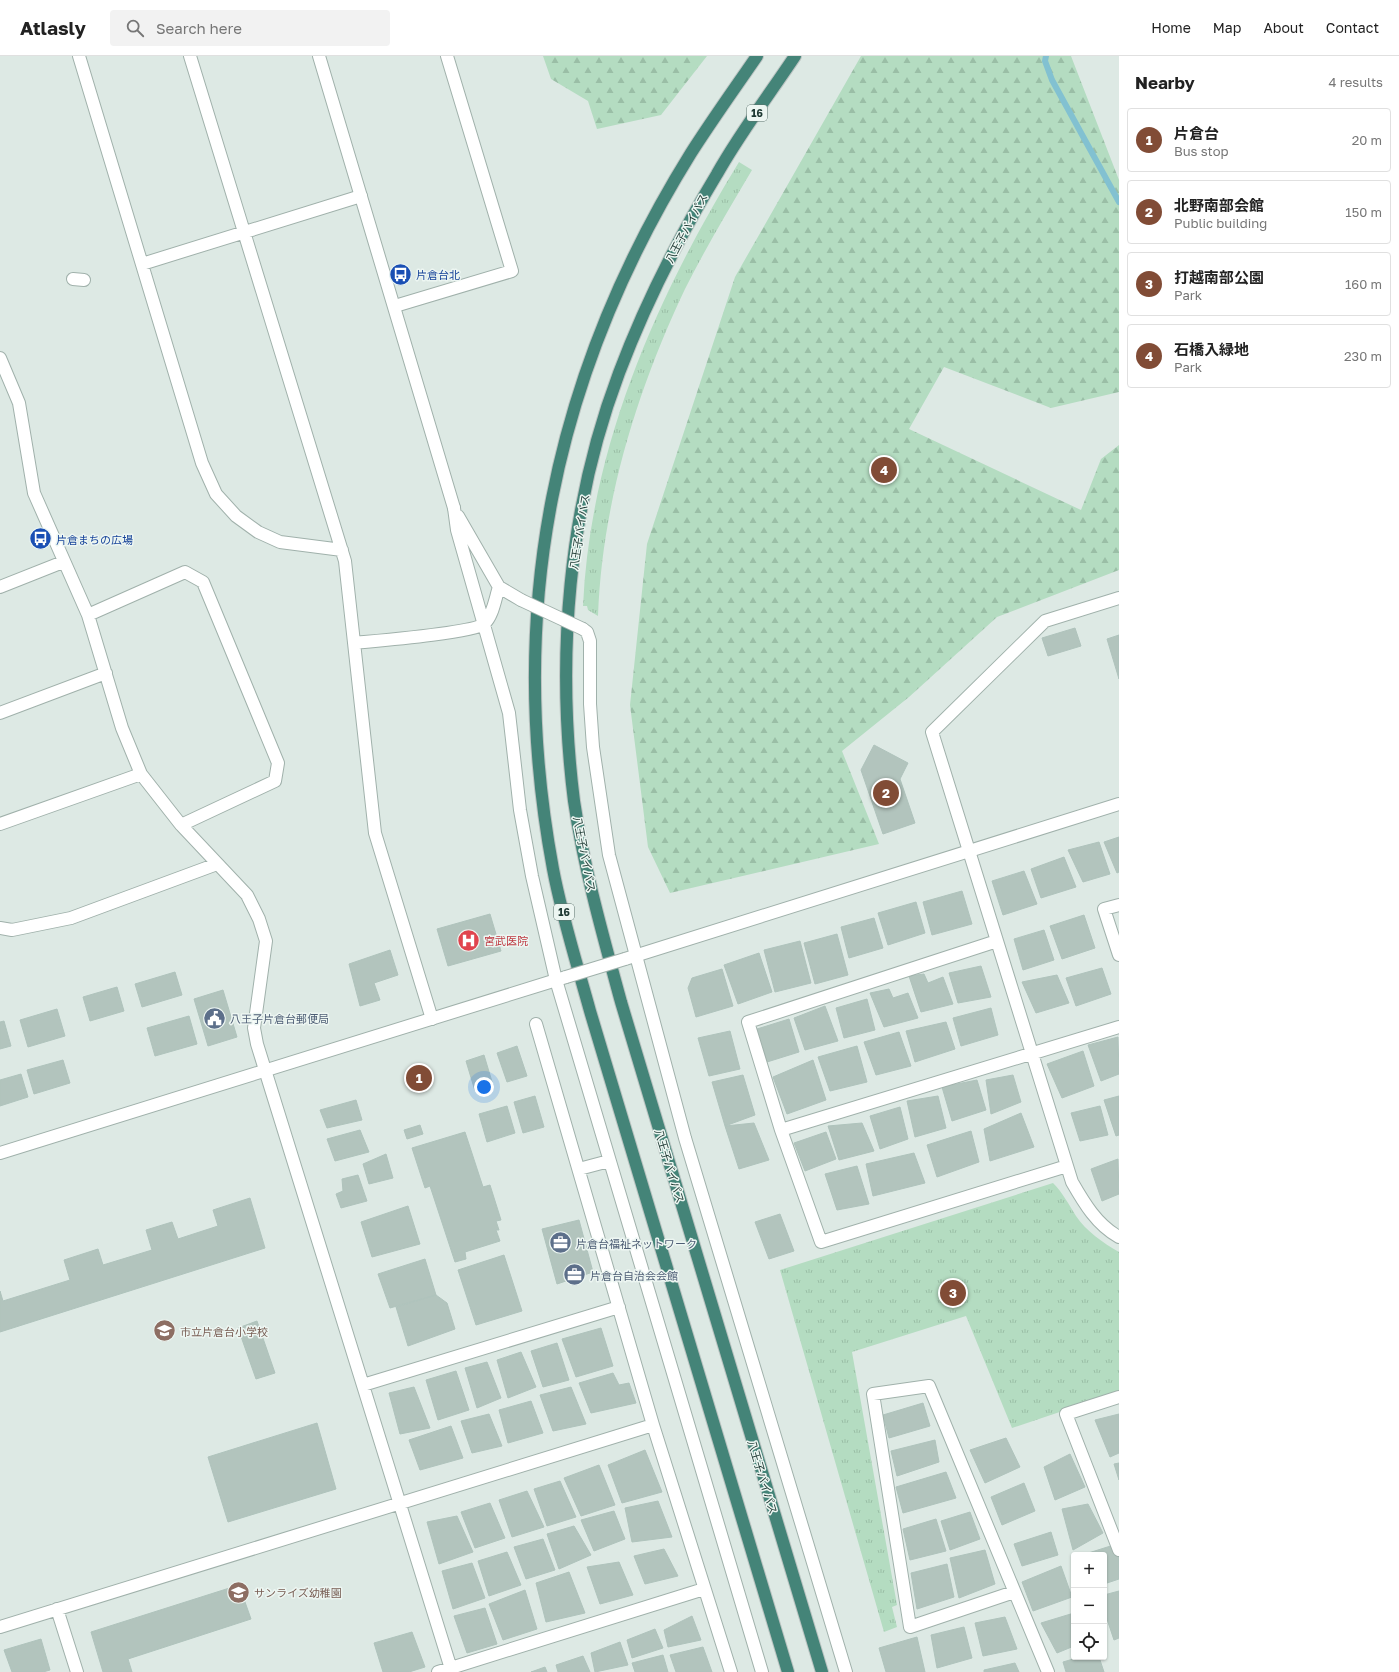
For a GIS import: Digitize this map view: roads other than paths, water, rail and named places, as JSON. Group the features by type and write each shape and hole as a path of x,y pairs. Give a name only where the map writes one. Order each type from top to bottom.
{"highway":[{"name":"16","path":"724,105 747,56"},
{"name":"16","path":"757,56 691,153 632,263 608,315 573,410 556,477 538,583 535,641 535,714 543,808 553,871 570,936 593,1019 788,1672"},
{"name":"八王子バイパス","path":"795,56 718,171 691,219 644,312 618,375 603,420 587,484 576,544 570,589 566,644 566,715 575,803 585,865 601,929 623,1010 822,1672"}],"street":[{"path":"79,56 202,462 216,494 236,516 258,532 280,542 342,550"},
{"path":"190,56 345,561 375,833 432,1019"},
{"path":"319,56 395,306 454,508 457,530 509,713 521,818 532,876 561,978 609,1161 762,1672"},
{"path":"395,306 512,271 447,56"},
{"path":"142,264 361,196"},
{"path":"0,358 19,404 34,493 63,562 88,615 122,728 141,774 180,825 247,895 259,919 266,941 254,1028 265,1071 451,1670"},
{"path":"454,508 499,588 587,632 590,641 590,704 593,747 609,855 631,957 846,1672"},
{"path":"0,587 63,562"},
{"path":"88,615 185,572 203,582 278,763 275,781 180,825"},
{"path":"354,643 465,630 483,625 490,616 499,588"},
{"path":"1119,598 1045,621 932,732 1072,1182 1088,1210 1113,1234 1119,1237"},
{"path":"0,713 106,673"},
{"path":"0,824 141,774"},
{"path":"0,1153 1119,804"},
{"path":"0,928 12,930 71,918 217,864"},
{"path":"1119,904 1104,909 1119,956"},
{"path":"997,941 748,1022 781,1130 821,1242 1067,1166"},
{"path":"536,1024 653,1425 731,1672"},
{"path":"781,1130 1119,1027"},
{"path":"578,1169 609,1161"},
{"path":"363,1385 618,1307"},
{"path":"1014,1592 910,1627 873,1394 929,1386 1048,1672"},
{"path":"1119,1398 1066,1414 1114,1522 1119,1550"},
{"path":"0,1626 653,1425"},
{"path":"438,1672 451,1670 704,1589"},
{"path":"57,1609 77,1672"}],"waterway":[{"path":"1046,56 1045,61 1052,80 1119,202"}],"place":[{"name":"片倉台北","path":"401,274"},
{"name":"石橋入緑地","path":"884,470"},
{"name":"片倉まちの広場","path":"41,539"},
{"name":"北野南部会館","path":"886,793"},
{"name":"宮武医院","path":"469,940"},
{"name":"八王子片倉台郵便局","path":"215,1018"},
{"name":"片倉台","path":"419,1078"},
{"name":"片倉台福祉ネットワーク","path":"561,1243"},
{"name":"片倉台自治会会館","path":"575,1275"},
{"name":"打越南部公園","path":"953,1293"},
{"name":"市立片倉台小学校","path":"164,1331"},
{"name":"サンライズ幼稚園","path":"239,1592"}]}
